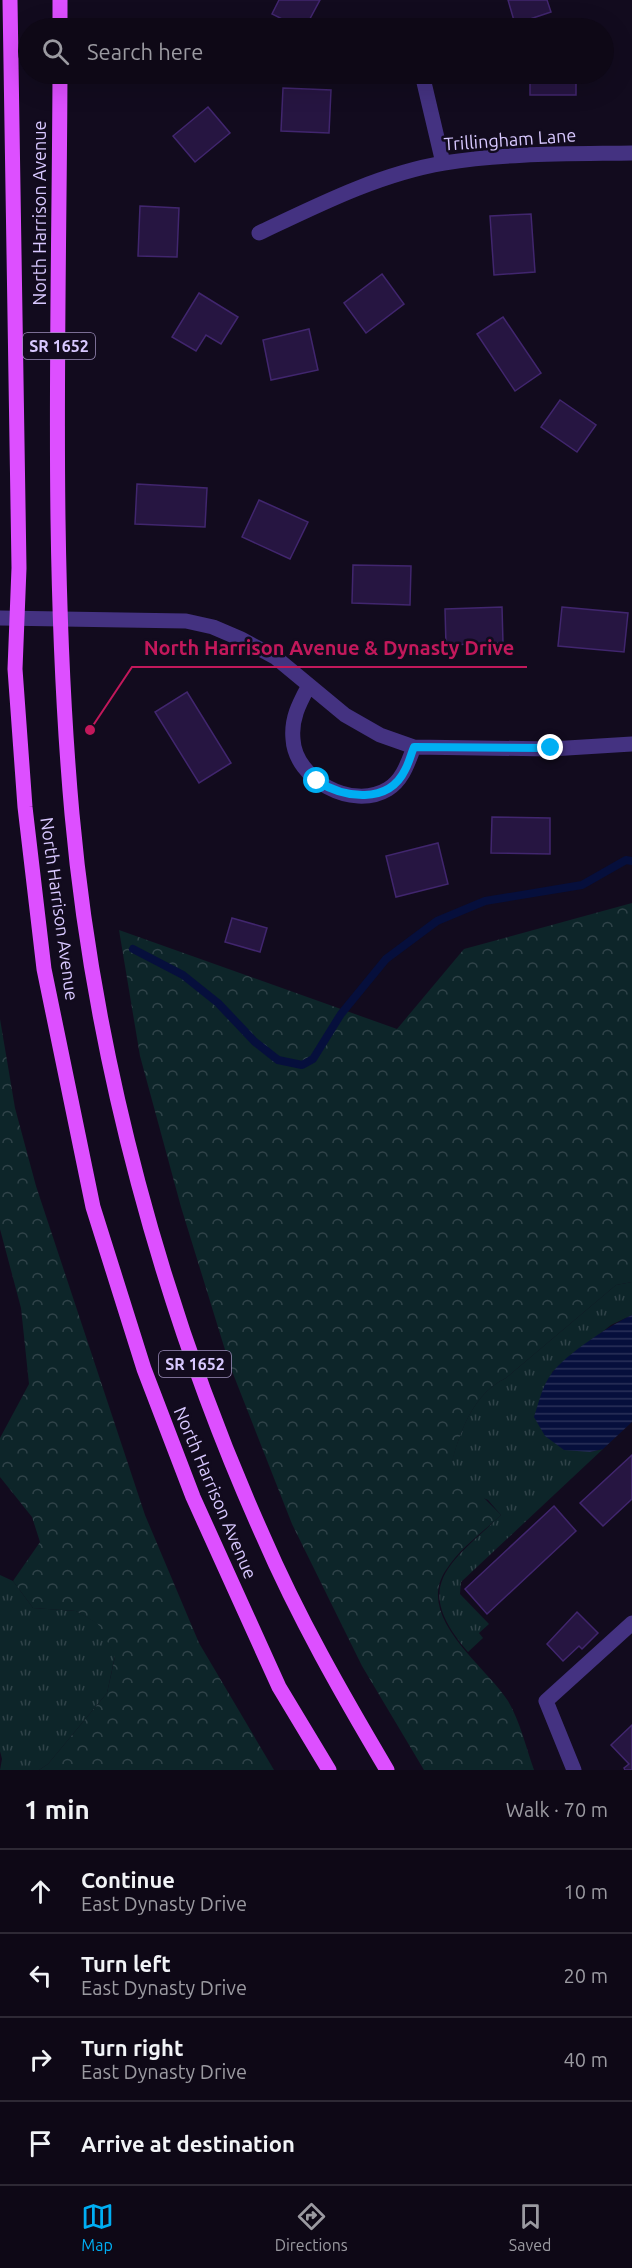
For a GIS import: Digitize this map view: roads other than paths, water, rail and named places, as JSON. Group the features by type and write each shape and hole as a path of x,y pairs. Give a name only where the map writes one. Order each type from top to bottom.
{"main road":[{"name":"North Harrison Avenue","path":"10,0 19,568 15,669 25,807 44,969 93,1207 144,1369 193,1497 279,1687 329,1770"},
{"path":"60,0 60,18"},
{"name":"North Harrison Avenue","path":"60,84 59,619 72,815 83,907 105,1039 146,1210 207,1399 262,1535 330,1671 387,1770"}],"street":[{"path":"424,84 443,163"},
{"name":"Trillingham Lane","path":"259,233 361,187 443,163 556,154 632,153"},
{"path":"0,618 186,621 213,627 274,657 345,715 380,735 414,747 551,748 632,744"},
{"path":"308,687 294,714 292,741 300,764 317,781 334,791 365,796 387,789 405,772 414,747"},
{"path":"574,1770 546,1701 632,1623"}],"waterway":[{"path":"133,949 183,975 218,1003 255,1042 278,1060 302,1065 313,1059 341,1014 386,959 437,921 485,901 582,885 626,860 632,861"}],"place":[{"name":"North Harrison Avenue & Dynasty Drive","path":"90,730"}]}
